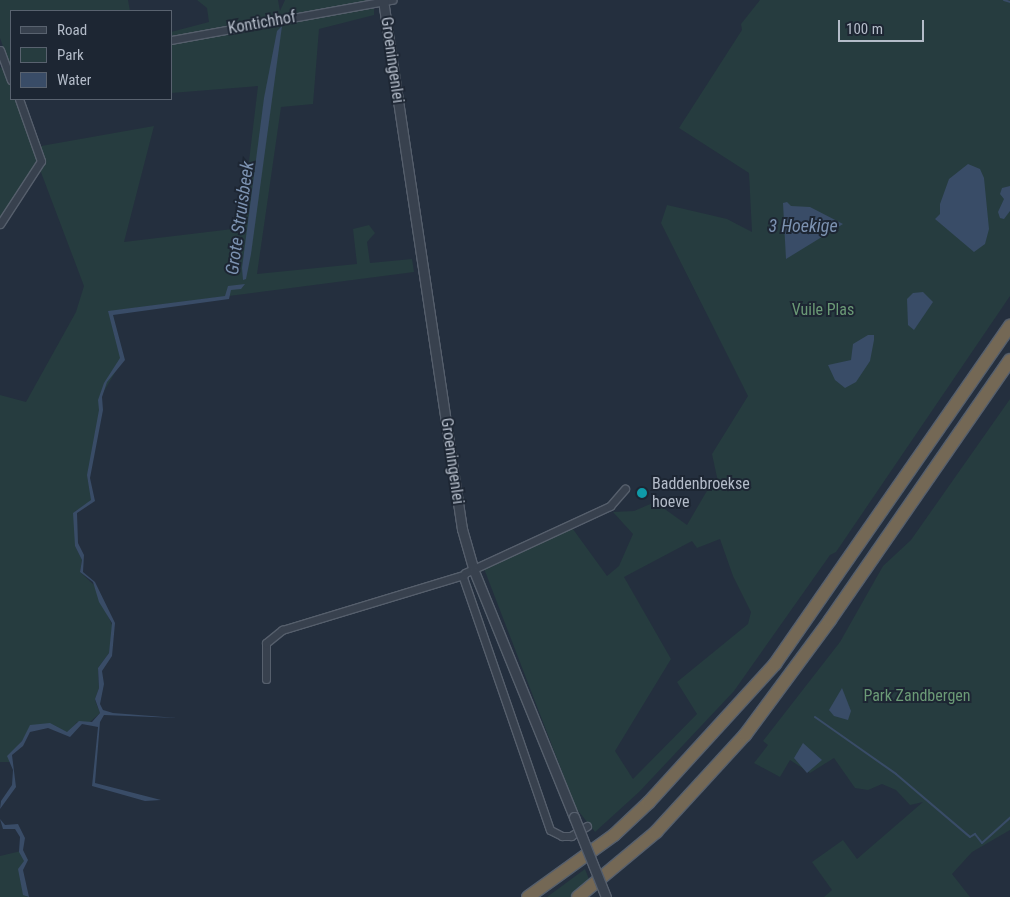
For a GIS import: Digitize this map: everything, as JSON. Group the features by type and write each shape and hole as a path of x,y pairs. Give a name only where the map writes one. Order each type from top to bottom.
{"highway":[{"path":"528,897 614,835 642,808 775,664 1010,326"},
{"path":"578,897 656,832 745,735 835,613 1010,360"}],"street":[{"name":"Kontichhof","path":"172,40 386,0"},
{"name":"Groeningenlei","path":"386,0 462,529 474,571 606,897"},
{"path":"0,50 10,71"},
{"path":"0,224 41,161 18,100"},
{"path":"266,678 266,643 282,630 474,571 610,506 625,489"},
{"path":"463,575 550,830 562,836 571,836 587,826"}],"green space":[{"path":"0,0 128,0 130,10 10,10 10,66 0,38"},
{"path":"197,0 278,0 280,11 285,0 374,0 374,15 319,29 313,104 281,107 257,274 357,264 353,229 369,225 375,233 367,242 370,263 412,259 414,272 112,311 123,359 101,396 101,409 89,477 92,503 75,511 75,546 82,560 80,572 94,585 113,627 109,653 98,668 99,688 95,700 100,713 90,722 77,722 68,734 54,727 33,727 9,757 11,762 0,762 0,395 26,402 76,312 84,286 39,167 0,224 0,68 10,66 10,100 23,100 41,146 154,126 124,242 241,228 258,86 172,93 172,32 209,22 207,8"},
{"name":"Vuile Plas","path":"760,0 1010,0 1010,296 836,552 830,555 734,691 639,792 595,832 576,808 483,566 570,525 607,576 619,566 633,534 613,512 634,511 655,502 687,525 708,489 718,482 712,454 748,396 661,223 667,205 727,219 752,232 749,173 679,128 742,30 741,24","holes":["720,539 733,576 751,612 748,624 677,682 697,714 633,779 615,751 671,659 624,577 692,541 697,548"]},
{"name":"Park Zandbergen","path":"1010,399 1010,830 972,852 952,874 970,897 824,897 832,890 812,862 843,840 857,859 923,802 910,805 896,790 882,784 868,790 855,788 834,758 810,773 790,760 780,777 754,763 768,745 763,741 840,642 883,566 911,540"},
{"path":"21,851 25,862 21,866 27,897 0,897 0,856"},
{"path":"585,869 590,882 570,897 547,897"}],"water":[{"path":"282,26 251,254 246,279 243,280 242,268 264,98 277,31"},
{"path":"968,164 980,169 984,178 989,229 985,244 974,252 935,219 940,214 940,204 949,179"},
{"path":"1010,186 1010,211 1004,219 1000,218 998,212 1004,199 1000,194 1002,188"},
{"name":"3 Hoekige","path":"787,202 791,206 810,207 843,224 786,259 783,203"},
{"path":"245,284 241,289 231,290 229,299 113,315 125,360 107,382 102,397 103,410 90,478 95,501 77,513 78,543 84,555 83,572 95,582 115,623 112,656 102,671 104,684 100,704 103,710 113,713 177,718 104,715 100,722 95,783 161,800 145,801 92,786 98,727 82,724 70,737 48,728 30,732 23,746 12,755 16,787 0,809 1,801 12,785 13,770 7,756 22,741 30,725 50,723 67,732 79,721 92,722 100,713 95,699 99,688 98,668 109,653 112,623 99,602 93,582 80,572 82,560 75,546 73,513 91,500 87,475 99,410 98,400 104,383 120,358 108,311 225,296 228,286"},
{"path":"923,292 933,302 914,330 908,325 907,299 913,293"},
{"path":"868,335 874,335 870,361 856,382 845,388 835,380 828,365 851,360 853,344"},
{"path":"842,688 851,711 848,720 834,716 829,710"},
{"path":"803,743 822,760 807,773 794,758"},
{"path":"0,819 5,825 18,824 25,838 23,850 28,860 23,870 29,897 23,895 18,869 24,861 19,852 20,837 15,829 3,829"}],"waterway":[{"path":"1004,0 1010,2"},
{"path":"815,717 896,774 970,837 975,834 982,843 1010,818"}],"place":[{"name":"Baddenbroekse hoeve","path":"642,493"}],"water label":[{"name":"Grote Struisbeek","path":"240,218"}]}
